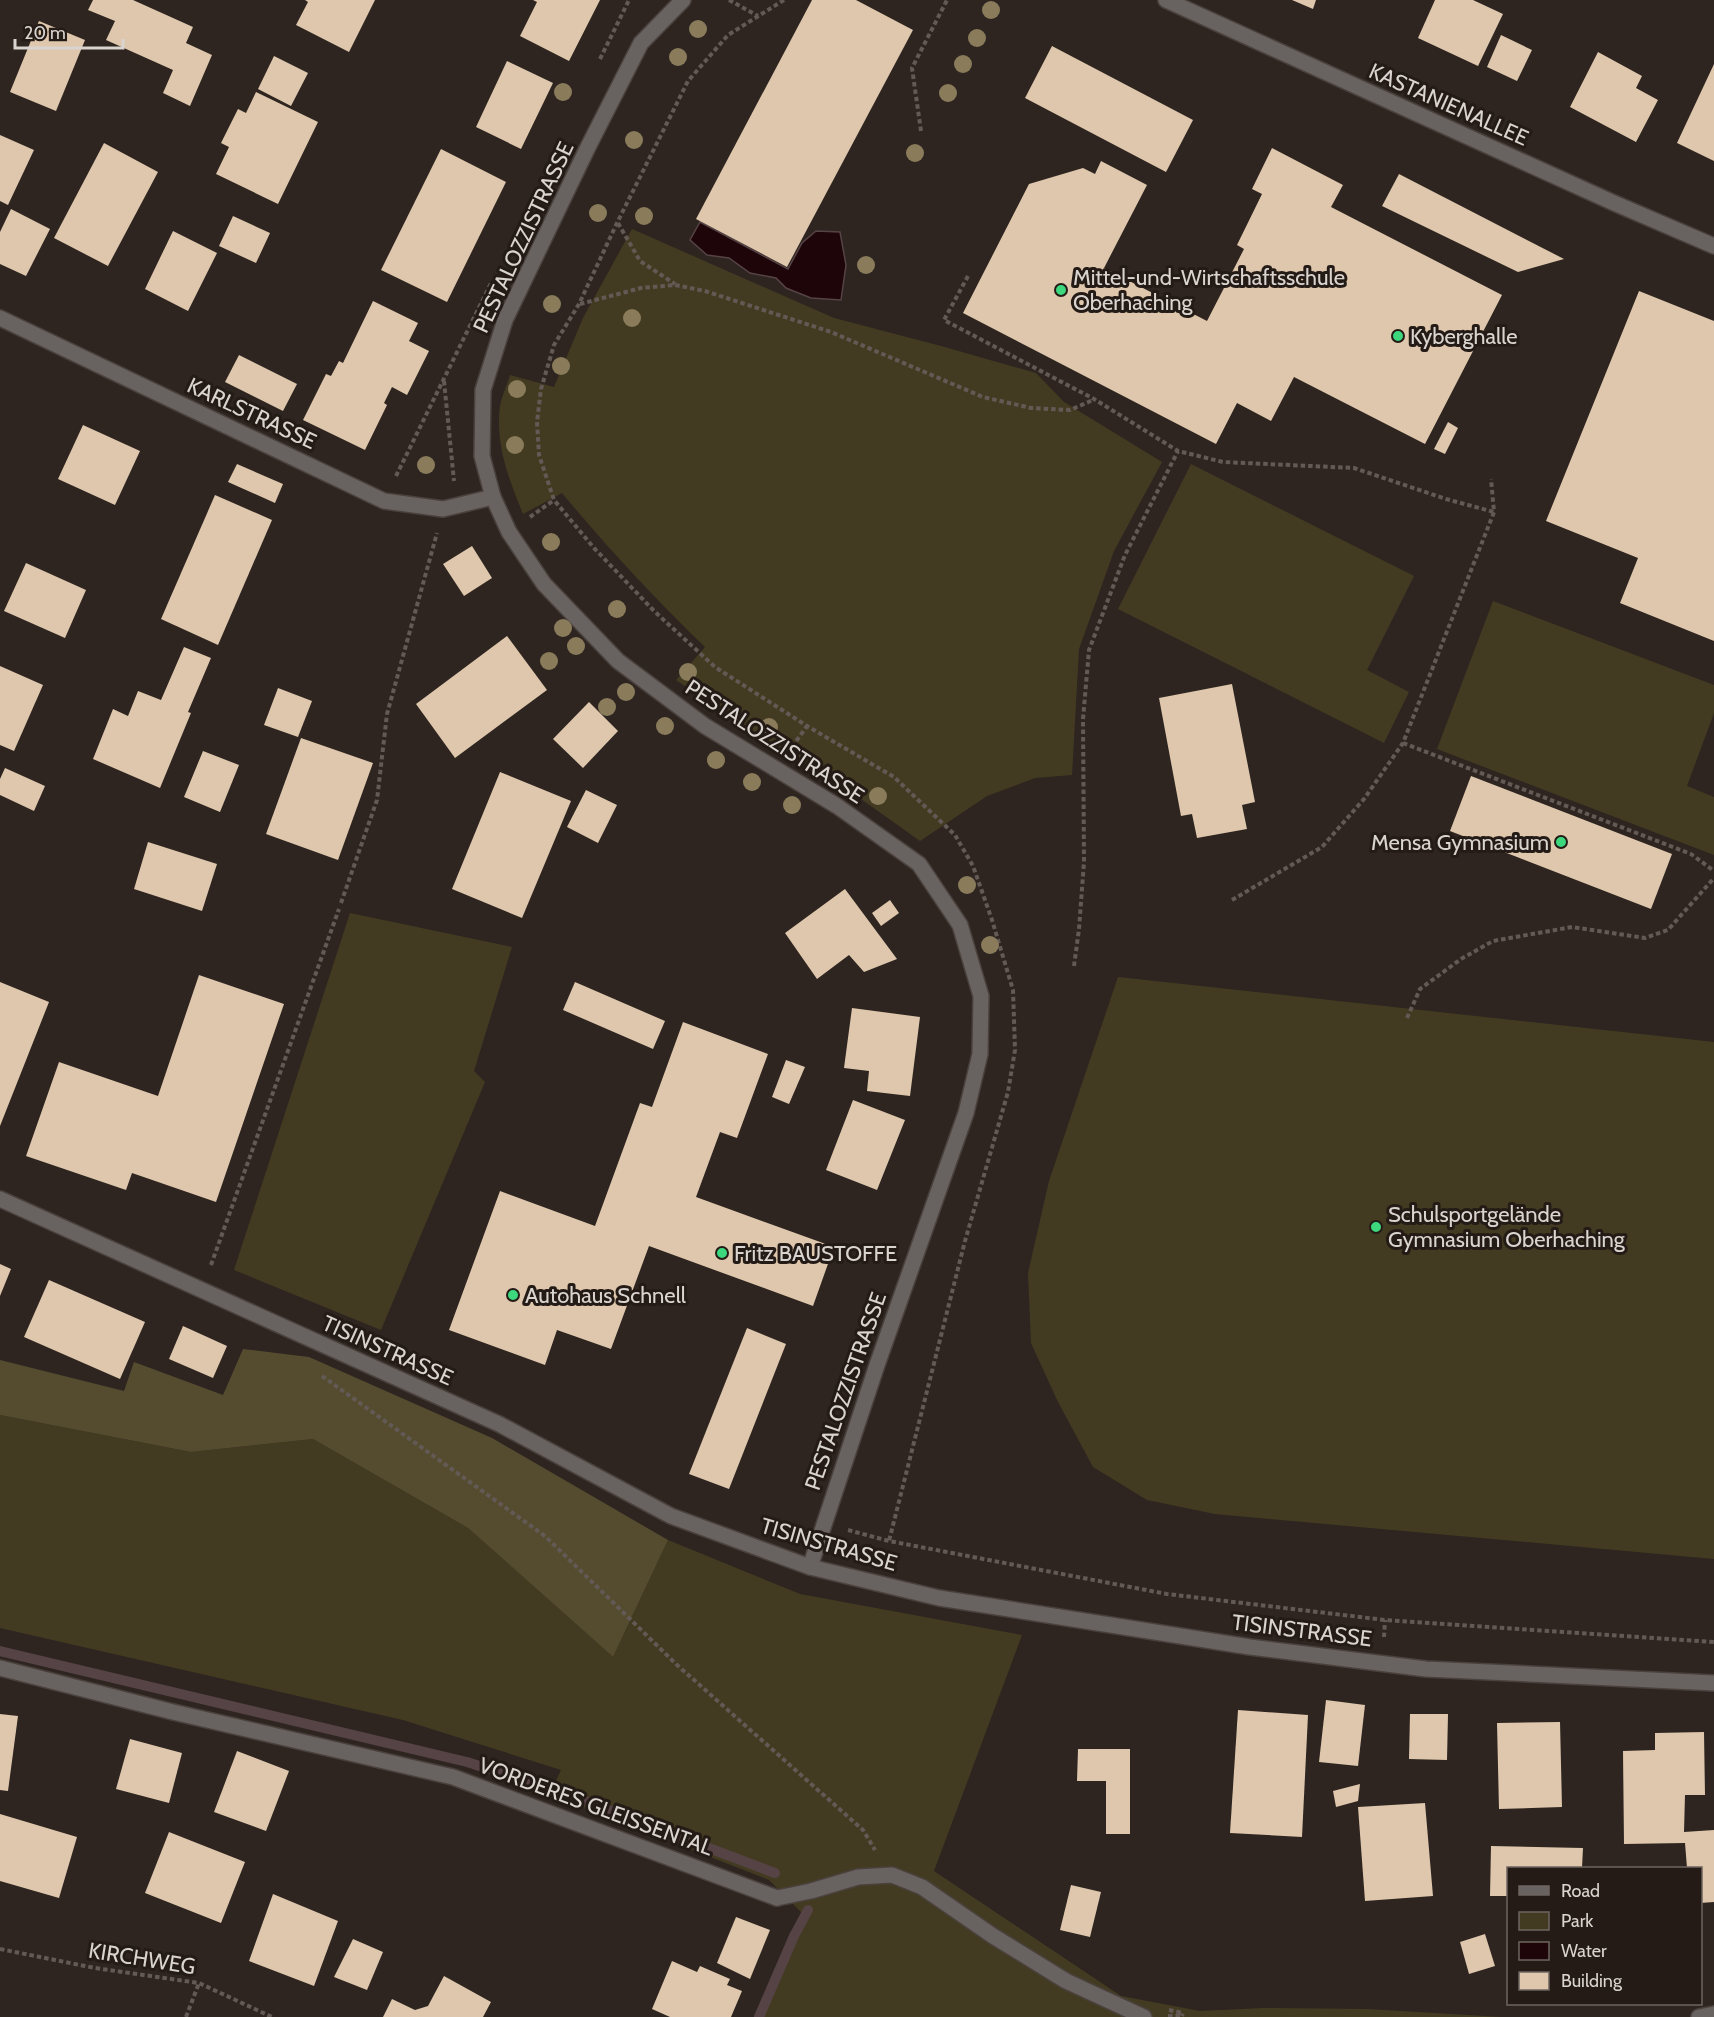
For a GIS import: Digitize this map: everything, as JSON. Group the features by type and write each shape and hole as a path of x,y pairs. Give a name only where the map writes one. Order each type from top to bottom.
{"street":[{"name":"PESTALOZZISTRASSE","path":"683,0 641,43 505,320 483,390 482,456 493,497 509,532 544,584 618,661 705,726 837,806 919,864 960,925 981,996 980,1054 966,1113 881,1354 810,1567"},
{"name":"KASTANIENALLEE","path":"1166,0 1714,246"},
{"name":"KARLSTRASSE","path":"0,318 384,501 450,507 493,497"},
{"name":"TISINSTRASSE","path":"0,1199 499,1424 671,1516 810,1567 939,1598 1250,1647 1426,1669 1714,1683"},
{"name":"VORDERES GLEISSENTAL","path":"0,1668 173,1712 453,1778 777,1898 858,1877 892,1875 922,1887 993,1936 1065,1981 1144,2017"},
{"path":"1699,2017 1714,2014"}],"path":[{"path":"729,0 759,17"},
{"path":"784,0 728,35 688,81 579,304 554,345 541,389 537,422 539,456 554,500 594,548 654,611 715,667 807,726 894,777 955,835"},
{"path":"921,131 912,68 946,0"},
{"path":"617,223 640,261 675,285"},
{"path":"968,276 944,320 1094,399 1178,451 1223,462 1354,468 1446,499 1494,512"},
{"path":"579,304 641,288 675,285 705,291 831,332 983,397 1030,408 1070,410 1094,399"},
{"path":"341,903 377,800 387,714 450,507 444,379"},
{"path":"1074,966 1084,862 1083,719 1089,650 1125,555 1178,451"},
{"path":"1232,900 1322,847 1364,799 1402,743 1494,512 1491,478"},
{"path":"1402,743 1691,854 1714,871"},
{"path":"1407,1017 1420,989 1461,959 1493,941 1572,927 1645,938 1668,930 1714,878"},
{"path":"218,1248 339,909"},
{"path":"316,1371 545,1536 676,1664 863,1830 892,1875"},
{"path":"824,1524 889,1541 1167,1594 1385,1620 1714,1642"},
{"name":"KIRCHWEG","path":"0,1949 95,1968 199,1983 272,2017"},
{"path":"186,2017 199,1983"},
{"path":"1166,2004 1167,2009 1183,2013 1182,2016 1174,2017"}],"green space":[{"path":"632,229 834,318 1036,373 1064,402 1162,462 1114,551 1079,649 1072,775 1035,778 987,796 920,841 854,794 779,749 676,680 705,647 631,572 562,493 523,514 508,475 501,448 500,406 510,375 554,387 583,318"},
{"path":"1191,464 1414,576 1367,670 1409,692 1384,743 1118,609"},
{"path":"1493,601 1714,685 1714,713 1687,786 1714,797 1714,855 1437,749"},
{"path":"350,913 512,947 474,1071 485,1082 381,1330 234,1270"},
{"name":"Schulsportgelände Gymnasium Oberhaching","path":"1118,977 1714,1042 1714,1559 1215,1514 1147,1500 1093,1467 1058,1402 1031,1343 1028,1273 1049,1181"},
{"path":"0,1415 191,1452 313,1439 468,1528 613,1657 668,1540 800,1594 1022,1635 934,1871 1121,1996 1200,2011 1264,2008 1367,2009 1502,2017 756,2017 802,1913 769,1880 550,1794 561,1770 403,1720 0,1628"}],"shaded area":[{"path":"243,1349 309,1357 492,1438 668,1540 613,1657 468,1528 313,1439 191,1452 0,1415 0,1360 124,1391 134,1362 223,1395"}],"water":[{"path":"700,222 788,269 802,243 816,231 840,232 846,265 841,300 811,298 786,288 776,278 750,273 729,258 707,255 690,240"}],"building":[{"path":"93,0 133,0 193,27 186,43 212,55 190,106 163,93 173,70 106,40 115,21 88,10"},
{"path":"305,0 375,0 349,52 296,25 308,2"},
{"path":"533,0 600,0 569,61 520,36 537,2"},
{"path":"812,0 856,0 913,30 787,267 696,219"},
{"path":"1292,0 1316,0 1313,9"},
{"path":"1435,0 1473,0 1503,14 1478,66 1418,38"},
{"path":"39,21 85,40 56,111 10,92"},
{"path":"1501,35 1532,50 1517,81 1487,67"},
{"path":"1052,46 1193,120 1166,172 1025,98"},
{"path":"1598,52 1642,76 1636,88 1658,100 1636,142 1570,107"},
{"path":"274,56 308,73 291,106 258,89"},
{"path":"507,61 553,83 521,149 476,127"},
{"path":"1714,64 1714,161 1677,143"},
{"path":"256,92 318,122 278,204 216,174 229,147 221,143 238,109 246,113"},
{"path":"0,135 34,150 8,205 0,201"},
{"path":"104,143 158,172 108,266 54,238"},
{"name":"Mittel-und-Wirtschaftsschule Oberhaching","path":"1272,148 1343,185 1331,207 1502,295 1425,444 1294,377 1271,421 1237,403 1216,444 963,313 1029,184 1083,168 1095,174 1101,161 1147,185 1104,268 1207,321 1244,249 1237,245 1262,194 1252,189"},
{"path":"441,149 506,182 447,302 381,270"},
{"path":"1399,174 1564,259 1518,272 1382,206"},
{"path":"11,209 50,229 26,276 0,264 0,232"},
{"path":"233,216 270,233 256,263 219,246"},
{"path":"173,231 217,253 188,311 145,289"},
{"path":"1639,291 1714,321 1714,641 1620,603 1638,558 1546,521"},
{"path":"373,301 418,323 409,341 429,351 407,395 392,387 384,403 387,405 365,450 303,420 326,374 331,376 339,361 343,363"},
{"path":"239,355 297,384 283,411 225,382"},
{"path":"1448,422 1458,428 1445,454 1434,449"},
{"path":"83,425 140,451 115,505 58,479"},
{"path":"237,464 283,484 275,503 228,482"},
{"path":"215,495 272,520 218,645 161,619"},
{"path":"472,546 492,578 464,596 443,564"},
{"path":"26,563 86,590 65,638 4,611"},
{"path":"507,636 547,690 455,758 416,704"},
{"path":"184,647 211,658 160,788 93,759 113,709 128,716 138,691 161,700"},
{"path":"0,666 43,685 14,751 0,745"},
{"path":"1232,684 1255,802 1242,805 1247,829 1197,838 1192,814 1181,816 1159,698"},
{"path":"278,688 312,701 298,737 264,725"},
{"path":"589,702 618,731 583,768 553,739"},
{"path":"301,738 373,763 338,860 266,834"},
{"path":"203,751 239,765 220,812 184,797"},
{"path":"5,768 45,786 34,811 0,795 0,779"},
{"path":"500,772 571,801 522,918 452,889"},
{"name":"Mensa Gymnasium","path":"1471,776 1672,854 1651,909 1450,831"},
{"path":"586,790 617,805 598,843 567,827"},
{"path":"148,842 217,864 202,911 134,889"},
{"path":"845,889 897,959 864,972 849,955 817,979 785,933"},
{"path":"890,900 899,913 881,926 872,913"},
{"path":"199,975 284,1004 216,1202 132,1173 126,1190 26,1156 59,1062 158,1096"},
{"path":"0,982 49,1002 0,1126"},
{"path":"575,982 665,1021 653,1049 563,1010"},
{"path":"852,1008 920,1017 910,1096 867,1091 869,1071 844,1068"},
{"path":"683,1022 768,1054 737,1138 720,1132 696,1197 834,1247 813,1306 649,1246 611,1349 557,1330 545,1365 449,1330 500,1191 595,1226 640,1103 652,1107"},
{"path":"786,1060 805,1067 789,1104 772,1097"},
{"path":"853,1100 905,1120 877,1190 826,1170"},
{"path":"0,1264 11,1269 0,1296"},
{"path":"49,1280 145,1322 120,1379 24,1337"},
{"path":"183,1326 227,1346 213,1378 169,1359"},
{"path":"747,1328 786,1344 729,1489 689,1474"},
{"path":"1326,1700 1365,1705 1358,1766 1319,1762"},
{"path":"1238,1710 1308,1715 1302,1837 1230,1833"},
{"path":"0,1714 18,1716 8,1791 0,1790"},
{"path":"1410,1714 1448,1714 1447,1760 1409,1759"},
{"path":"1560,1722 1562,1807 1499,1809 1497,1723"},
{"path":"1704,1732 1705,1795 1685,1795 1684,1832 1714,1830 1714,1902 1702,1903 1702,1867 1687,1867 1685,1843 1624,1844 1623,1751 1655,1750 1655,1733"},
{"path":"130,1739 182,1753 169,1803 116,1789"},
{"path":"1078,1749 1130,1749 1130,1834 1106,1834 1106,1781 1077,1781"},
{"path":"237,1751 289,1771 266,1831 214,1812"},
{"path":"1360,1784 1358,1801 1336,1807 1333,1791"},
{"path":"1425,1803 1433,1896 1365,1901 1358,1807"},
{"path":"0,1814 77,1837 59,1898 0,1881"},
{"path":"169,1832 245,1862 221,1923 145,1893"},
{"path":"1491,1846 1583,1848 1582,1867 1507,1867 1507,1896 1490,1896"},
{"path":"1071,1885 1101,1892 1090,1937 1060,1930"},
{"path":"273,1894 338,1921 314,1986 249,1961"},
{"path":"736,1917 770,1930 750,1979 717,1963"},
{"path":"1485,1934 1495,1966 1469,1974 1460,1942"},
{"path":"353,1939 383,1952 367,1990 334,1977"},
{"path":"672,1961 697,1972 700,1966 730,1979 727,1985 742,1991 731,2017 670,2017 652,2009"},
{"path":"444,1976 491,2002 483,2017 383,2017 392,1999 415,2010 428,2006"}],"waterway":[{"path":"0,1651 467,1762 558,1791 775,1873"},
{"path":"759,2017 794,1936 808,1910"}],"place":[{"name":"Mittel-und-Wirtschaftsschule Oberhaching","path":"1061,290"},
{"name":"Kyberghalle","path":"1398,336"},
{"name":"Mensa Gymnasium","path":"1561,842"},
{"name":"Schulsportgelände Gymnasium Oberhaching","path":"1376,1227"},
{"name":"Fritz BAUSTOFFE","path":"722,1253"},
{"name":"Autohaus Schnell","path":"513,1295"}]}
